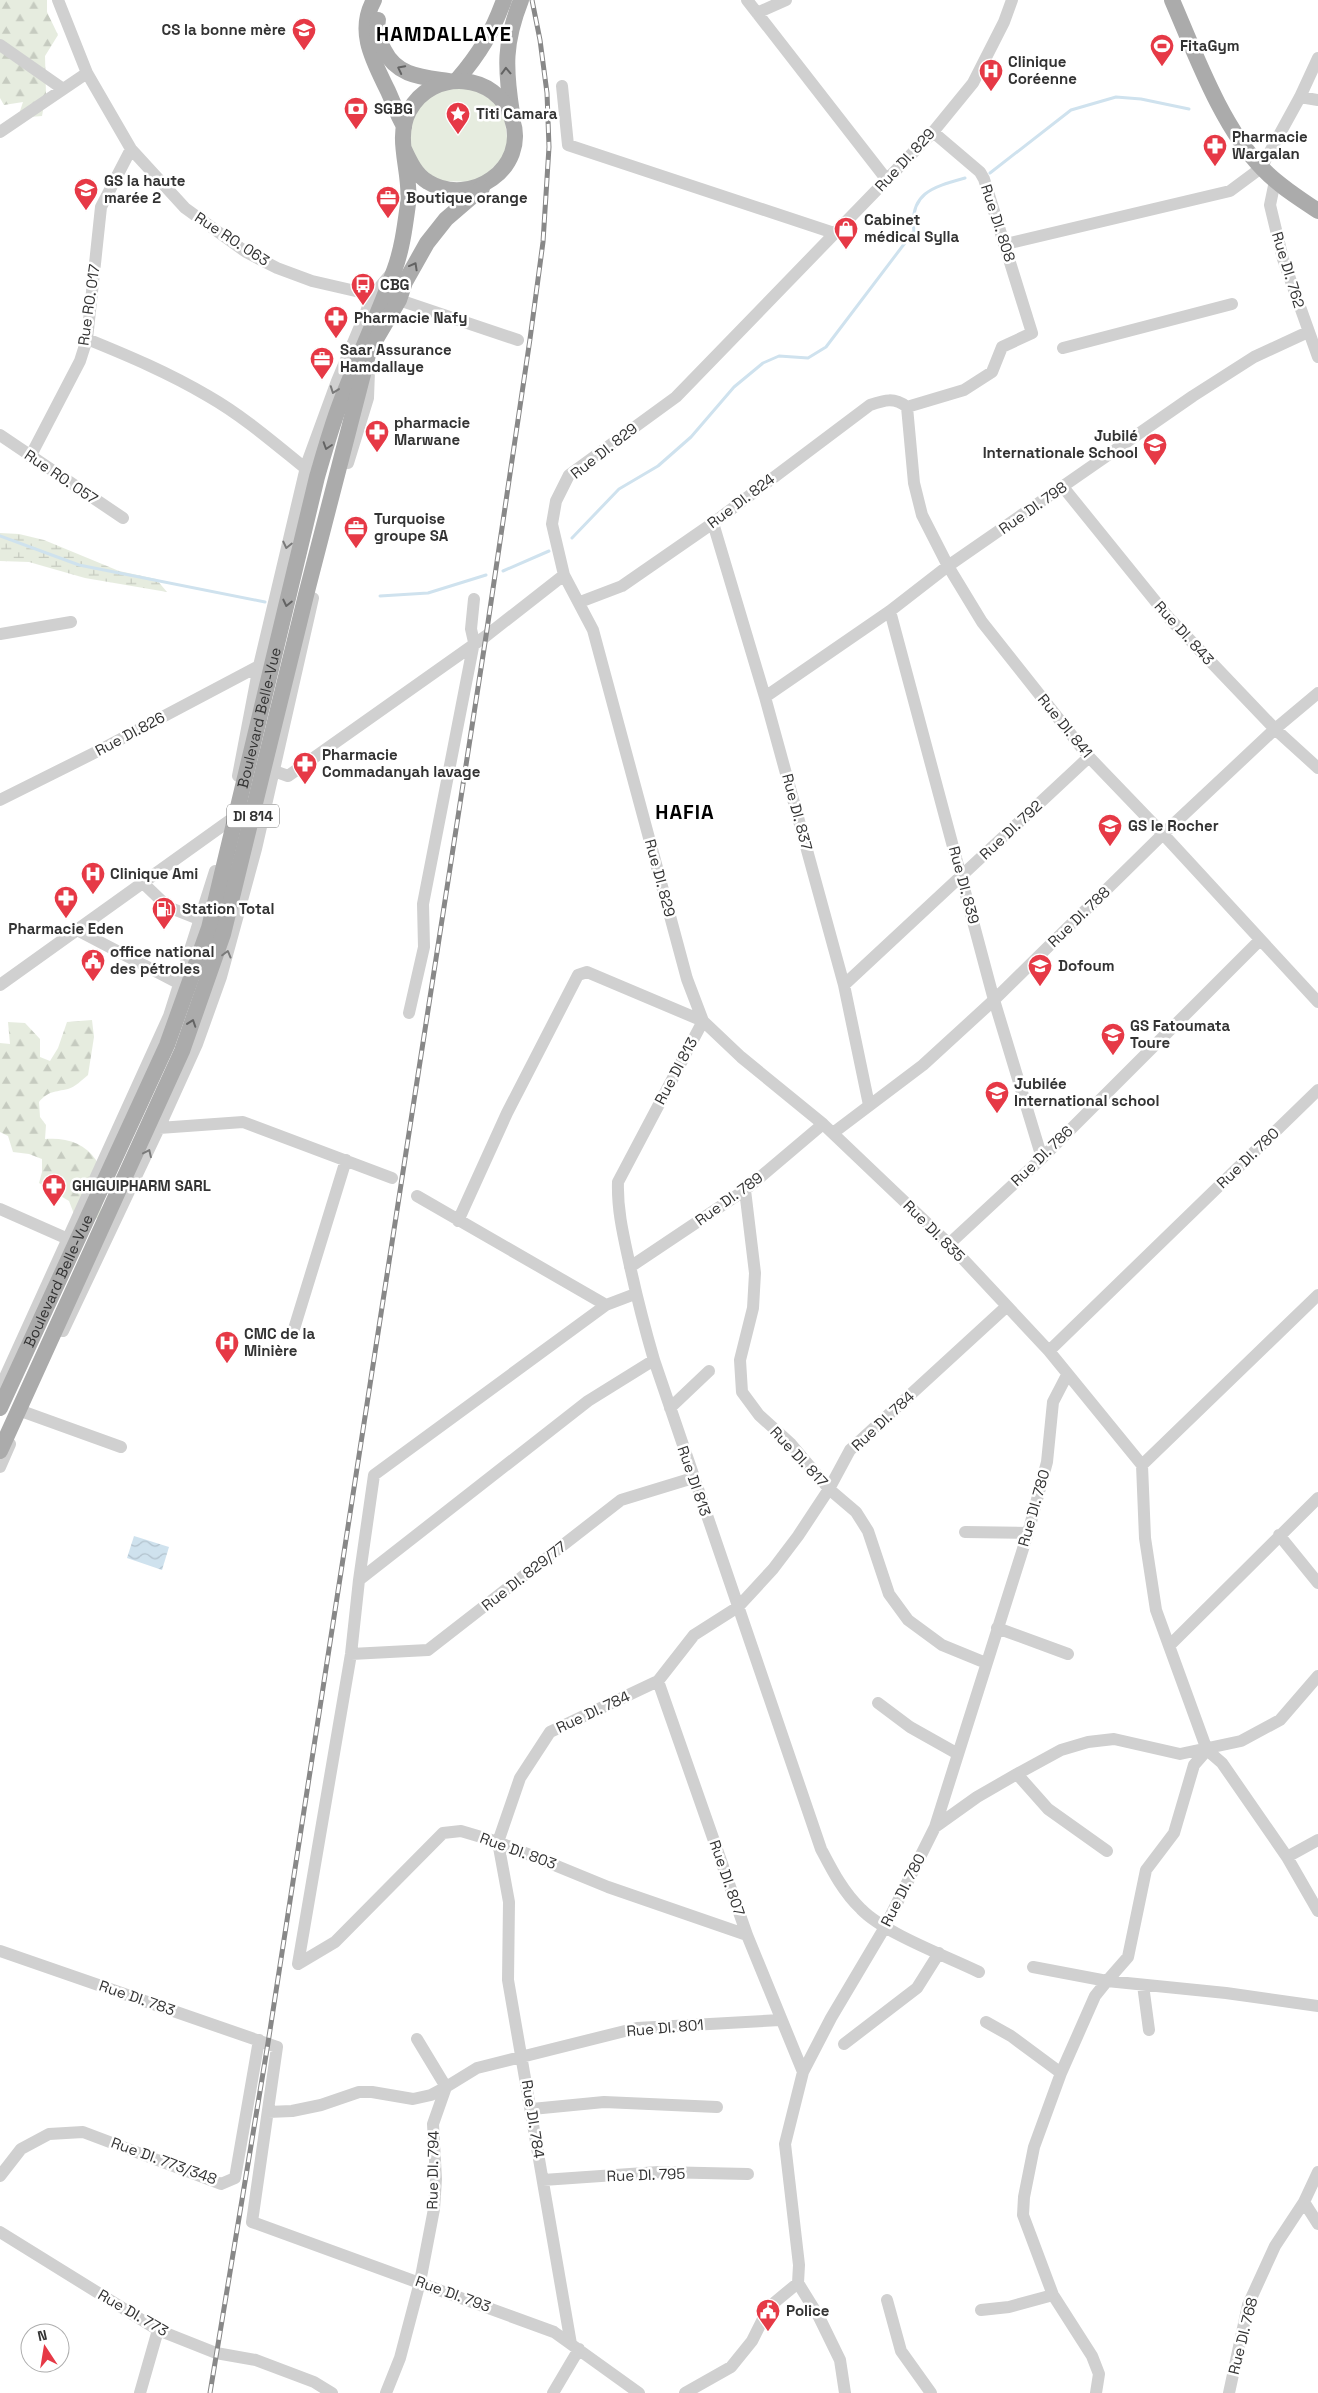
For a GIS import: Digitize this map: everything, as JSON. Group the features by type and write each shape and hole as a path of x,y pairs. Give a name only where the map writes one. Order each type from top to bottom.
{"main road":[{"path":"374,0 365,26 367,43 372,60 404,126"},
{"path":"384,0 377,25 378,39 390,62 400,70 452,80 475,82 492,90 505,103 513,120"},
{"path":"504,0 494,28 479,54 452,80 430,88 414,102 404,126 404,149 413,168 428,182 446,190 467,191 486,184 501,173 511,156 515,138 506,75 506,50 521,0"},
{"path":"1172,0 1216,101 1261,168 1275,181 1318,211"},
{"name":"Boulevard Belle-Vue","path":"0,1408 167,1045 209,928 317,476 340,405 395,269 405,228 409,195 404,149"},
{"name":"Boulevard Belle-Vue","path":"0,1451 182,1051 223,934 369,351 427,243 446,219 486,184"}],"street":[{"name":"Rue RO. 063","path":"58,0 87,73 131,149 185,208 246,252 277,268 312,281 373,295"},
{"path":"747,0 887,180"},
{"path":"757,13 786,0"},
{"name":"Rue DI. 829","path":"703,1021 688,979 593,630 580,602 564,575 552,524 556,500 569,475 676,397 933,132 973,83 1004,22 1012,0"},
{"path":"1,44 63,90"},
{"path":"1006,244 1230,191 1261,168 1300,97 1318,58"},
{"path":"0,132 87,73"},
{"path":"562,86 568,145 834,233"},
{"path":"1300,97 1318,100"},
{"name":"Rue DI. 808","path":"933,132 980,172 984,179 1006,244 1032,333"},
{"name":"Rue RO. 017","path":"30,457 80,362 88,339 101,207 131,149"},
{"name":"Rue DI. 762","path":"1275,181 1270,205 1283,259 1318,357"},
{"name":"Boulevard Belle-Vue","path":"0,1388 169,1016 201,920 229,822 259,666 306,468 337,381 373,295 395,269"},
{"path":"398,300 518,340"},
{"path":"1062,348 1232,304"},
{"name":"Rue DI. 798","path":"765,697 890,611 948,566 1238,367 1308,332"},
{"name":"Rue DI. 824","path":"580,602 622,586 713,523 870,405 888,399 904,404 964,390 992,372 1002,347 1032,333"},
{"path":"88,339 145,362 209,396 246,421 306,468"},
{"name":"Boulevard Belle-Vue","path":"0,1467 24,1412 160,1128 197,1044 221,977 256,849 334,507 368,398 369,351"},
{"name":"Rue DI. 841","path":"904,404 914,483 922,515 948,566 982,622 1089,757 1318,1002"},
{"name":"Rue RO. 057","path":"0,435 123,518"},
{"name":"Rue DI. 843","path":"1063,487 1169,618 1275,729 1318,768"},
{"name":"Rue DI. 837","path":"713,523 765,697 844,985 869,1105"},
{"path":"274,771 288,776 474,642 486,636 564,575"},
{"path":"409,1013 424,946 423,904 474,642 471,629 474,599"},
{"name":"Rue DI. 839","path":"890,611 994,1000 1042,1158"},
{"path":"0,634 71,622"},
{"name":"Rue DI.826","path":"0,800 100,750 259,666"},
{"name":"Rue DI. 788","path":"833,1133 923,1065 994,1000 1163,834 1275,729 1318,693"},
{"name":"Rue DI. 792","path":"844,985 1089,757"},
{"path":"0,985 229,822"},
{"path":"143,883 168,907 201,920"},
{"path":"77,930 180,984"},
{"name":"Rue DI. 786","path":"950,1244 1042,1158 1260,940"},
{"path":"458,1220 507,1113 578,975 587,972 703,1021"},
{"name":"Rue DI. 835","path":"703,1021 741,1057 833,1133 950,1244 1006,1307 1049,1351 1142,1465"},
{"name":"Rue DI 813","path":"703,1021 618,1182 618,1202 635,1294 654,1360 821,1849 837,1879 861,1910 885,1927 978,1972"},
{"name":"Rue DI. 780","path":"1049,1351 1318,1090"},
{"path":"160,1128 243,1122 392,1178"},
{"name":"Rue DI. 789","path":"630,1268 745,1190 823,1124"},
{"path":"294,1329 346,1160"},
{"name":"Rue DI. 817","path":"745,1190 755,1273 752,1308 740,1360 742,1392 759,1416 791,1444 829,1489 856,1512 868,1531 889,1594 908,1620 942,1645 986,1663"},
{"path":"417,1196 606,1304"},
{"path":"0,1209 68,1239"},
{"path":"351,1654 374,1475 606,1304 635,1294"},
{"path":"1318,1295 1142,1465 1145,1538 1154,1601 1207,1750 1222,1763 1287,1857 1318,1911"},
{"name":"Rue DI. 784","path":"575,2346 543,2180 523,2056 508,1980 509,1902 498,1842 520,1778 550,1732 658,1681 694,1636 738,1607 773,1569 798,1536 829,1489 850,1450 1006,1307"},
{"path":"359,1580 588,1401 654,1360"},
{"path":"670,1408 709,1371"},
{"name":"Rue DI. 780","path":"798,2284 799,2265 784,2144 803,2072 831,2018 885,1927 935,1827 1028,1533 1047,1462 1054,1402 1067,1375"},
{"path":"24,1412 121,1447"},
{"name":"Rue DI. 829/77","path":"351,1654 428,1650 621,1500 693,1478"},
{"path":"1169,1646 1318,1498"},
{"path":"965,1532 1028,1533"},
{"path":"1279,1535 1318,1584"},
{"path":"997,1628 1068,1654"},
{"name":"Rue DI. 803","path":"351,1654 298,1964 335,1942 443,1834 461,1831 498,1842 608,1886 747,1935"},
{"path":"935,1827 977,1797 1017,1774 1061,1750 1088,1742 1114,1739 1180,1754 1207,1750 1241,1741 1280,1720 1318,1676"},
{"name":"Rue DI. 807","path":"658,1681 747,1935 780,2020 803,2072"},
{"path":"878,1703 910,1727 958,1754"},
{"path":"1096,2393 1099,2374 1092,2356 1053,2295 1023,2215 1024,2198 1034,2147 1061,2073 1095,1996 1128,1957 1146,1870 1174,1833 1194,1765 1207,1750"},
{"path":"1017,1774 1048,1809 1107,1852"},
{"path":"1287,1857 1318,1840"},
{"name":"Rue DI. 783","path":"0,1951 274,2045 277,2047 277,2055 268,2112"},
{"path":"844,2044 917,1988 939,1953"},
{"path":"1033,1967 1107,1981 1226,1993 1318,2006"},
{"path":"1143,1985 1149,2030"},
{"name":"Rue DI. 801","path":"523,2056 637,2028 780,2020"},
{"path":"986,2022 1011,2036 1061,2073"},
{"path":"417,2039 446,2087"},
{"name":"Rue DI. 773/348","path":"0,2176 21,2149 49,2134 83,2132 222,2184 228,2183 235,2178 259,2040"},
{"path":"268,2112 292,2111 321,2105 359,2092 372,2092 412,2099 431,2095 477,2068 523,2056"},
{"name":"Rue DI. 794","path":"386,2393 400,2358 420,2282 434,2209 436,2179 433,2124 446,2087"},
{"path":"532,2109 604,2102 717,2107"},
{"name":"Rue DI. 793","path":"268,2112 252,2222 554,2332 639,2393"},
{"name":"Rue DI. 795","path":"543,2180 660,2172 748,2174"},
{"name":"Rue DI. 768","path":"1229,2393 1248,2305 1275,2246 1304,2202 1318,2172"},
{"path":"1304,2202 1318,2224"},
{"name":"Rue DI. 773","path":"0,2232 158,2330 216,2353 256,2360 314,2382 332,2393"},
{"path":"685,2393 730,2367 752,2342 769,2307 798,2284 819,2316 840,2360 845,2393"},
{"path":"981,2310 1008,2307 1053,2295"},
{"path":"887,2300 901,2351 931,2393"},
{"path":"140,2393 158,2330"},
{"path":"553,2393 575,2346"}],"green space":[{"path":"0,0 47,0 47,12 58,35 45,56 46,94 42,116 30,117 20,111 23,102 4,105 0,98"},
{"path":"467,84 503,108 509,151 479,182 436,181 412,156 408,129 425,96"},
{"path":"0,533 19,534 44,540 119,571 156,579 167,592 85,578 29,562 0,561"},
{"path":"92,1020 94,1037 88,1075 73,1087 49,1094 39,1102 40,1117 46,1125 45,1139 60,1139 74,1142 86,1149 97,1162 102,1197 99,1218 82,1221 74,1214 69,1201 39,1183 42,1172 42,1159 29,1154 13,1152 8,1136 0,1132 0,1043 10,1044 8,1022 25,1023 40,1039 40,1057 50,1061 58,1048 67,1022"}],"water":[{"path":"134,1536 169,1547 162,1570 127,1558"}],"waterway":[{"path":"990,173 1071,110 1116,97 1141,99 1189,109"},
{"path":"572,538 619,489 658,466 691,437 734,387 763,363 779,356 808,358 826,347 914,231 913,218 915,208 920,200 933,189 965,178"},
{"path":"0,536 79,565 265,602"},
{"path":"503,571 549,551"},
{"path":"380,596 428,593 486,575"}],"railway":[{"path":"210,2393 268,2043 486,636 530,339 543,242 549,147 547,93 540,40 532,0"}],"place":[{"name":"CS la bonne mère","path":"304,51"},
{"name":"FitaGym","path":"1162,67"},
{"name":"Clinique Coréenne","path":"991,92"},
{"name":"SGBG","path":"356,130"},
{"name":"Titi Camara","path":"458,135"},
{"name":"Pharmacie Wargalan","path":"1215,167"},
{"name":"GS la haute marée 2","path":"86,211"},
{"name":"Boutique orange","path":"388,219"},
{"name":"Cabinet médical Sylla","path":"846,250"},
{"name":"CBG","path":"363,306"},
{"name":"Pharmacie Nafy","path":"336,339"},
{"name":"Saar Assurance Hamdallaye","path":"322,380"},
{"name":"pharmacie Marwane","path":"377,453"},
{"name":"Jubilé Internationale School","path":"1155,466"},
{"name":"Turquoise groupe SA","path":"356,549"},
{"name":"Pharmacie Commadanyah lavage","path":"305,785"},
{"name":"GS le Rocher","path":"1110,847"},
{"name":"Clinique Ami","path":"93,895"},
{"name":"Pharmacie Eden","path":"66,919"},
{"name":"Station Total","path":"164,930"},
{"name":"office national des pétroles","path":"93,982"},
{"name":"Dofoum","path":"1040,987"},
{"name":"GS Fatoumata Toure","path":"1113,1056"},
{"name":"Jubilée International school","path":"997,1114"},
{"name":"GHIGUIPHARM SARL","path":"54,1207"},
{"name":"CMC de la Minière","path":"227,1364"},
{"name":"Police","path":"768,2332"}],"district":[{"name":"HAMDALLAYE","path":"444,34"},
{"name":"HAFIA","path":"685,812"}]}
